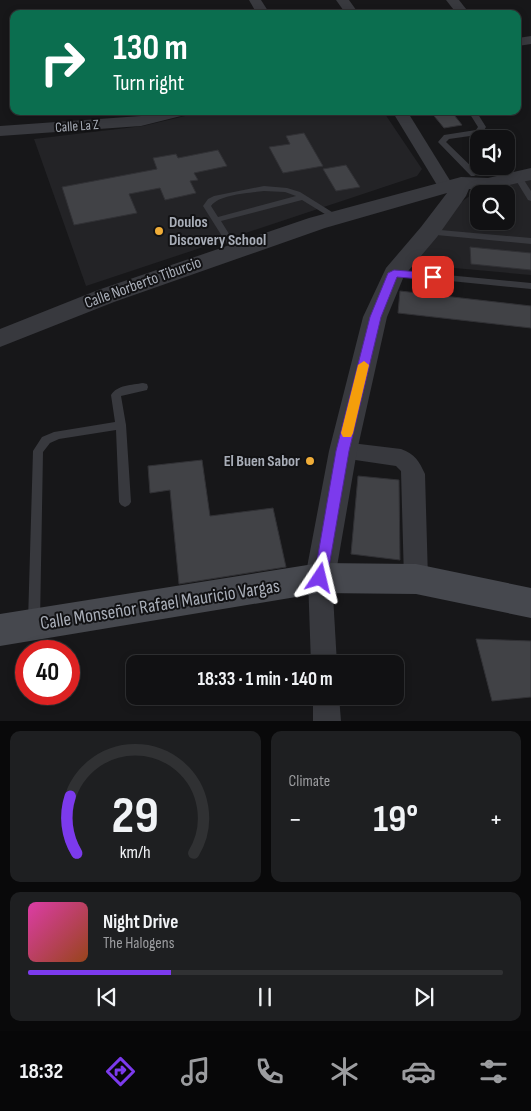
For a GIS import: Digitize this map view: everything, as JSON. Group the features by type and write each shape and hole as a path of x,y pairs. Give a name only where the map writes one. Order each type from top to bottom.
{"main road":[{"name":"Calle Monseñor Rafael Mauricio Vargas","path":"0,630 320,578 416,580 531,602"}],"street":[{"path":"342,0 350,10"},
{"path":"452,0 461,10"},
{"name":"Calle La Z","path":"0,131 140,121 166,115"},
{"path":"324,655 320,578 343,451 375,317 394,273 429,232 456,196 461,181 403,115"},
{"name":"Calle Norberto Tiburcio","path":"515,169 531,159"},
{"name":"Calle Norberto Tiburcio","path":"0,338 106,296 336,217 461,181 488,184 505,175"},
{"path":"343,451 401,458 410,465 414,474 416,580"},
{"path":"326,705 327,721"}],"lane":[{"path":"474,115 482,127 480,130"},
{"path":"461,181 442,142 448,137 470,133"},
{"path":"515,172 531,198"},
{"path":"236,250 207,206 208,202 216,198 262,187 290,190 336,217"},
{"path":"215,220 303,197"},
{"path":"429,232 531,241"},
{"path":"394,273 531,286"},
{"path":"125,502 116,395 118,392 143,388"},
{"path":"34,625 38,451 46,440 58,435 120,425"}],"shaded area":[{"name":"Doulos Discovery School","path":"189,115 386,115 422,169 417,176 86,286 34,139 143,126"},
{"path":"531,178 531,275 410,264 457,205 470,196 470,230 515,230 515,185 499,185"}],"building":[{"path":"433,115 454,115 462,125 444,128"},
{"path":"304,133 323,166 283,173 269,147 290,144 286,136"},
{"path":"218,150 227,166 194,173 198,180 190,181 196,193 165,200 160,188 129,194 137,213 74,225 62,187 157,169 153,158 176,154 178,158"},
{"path":"346,165 360,187 336,191 323,169"},
{"path":"470,247 531,253 531,270 471,264"},
{"path":"400,291 531,306 531,328 398,313"},
{"path":"202,460 210,516 273,508 286,567 179,584 170,490 150,493 148,466"},
{"path":"358,476 399,480 400,560 351,554"},
{"path":"476,639 531,641 531,697 492,701"}],"slow traffic":[{"path":"347,433 364,365"}],"place":[{"name":"Doulos Discovery School","path":"159,231"},
{"name":"El Buen Sabor","path":"310,461"}],"route":[{"path":"320,578 343,451 375,317 394,273 433,277"}]}
